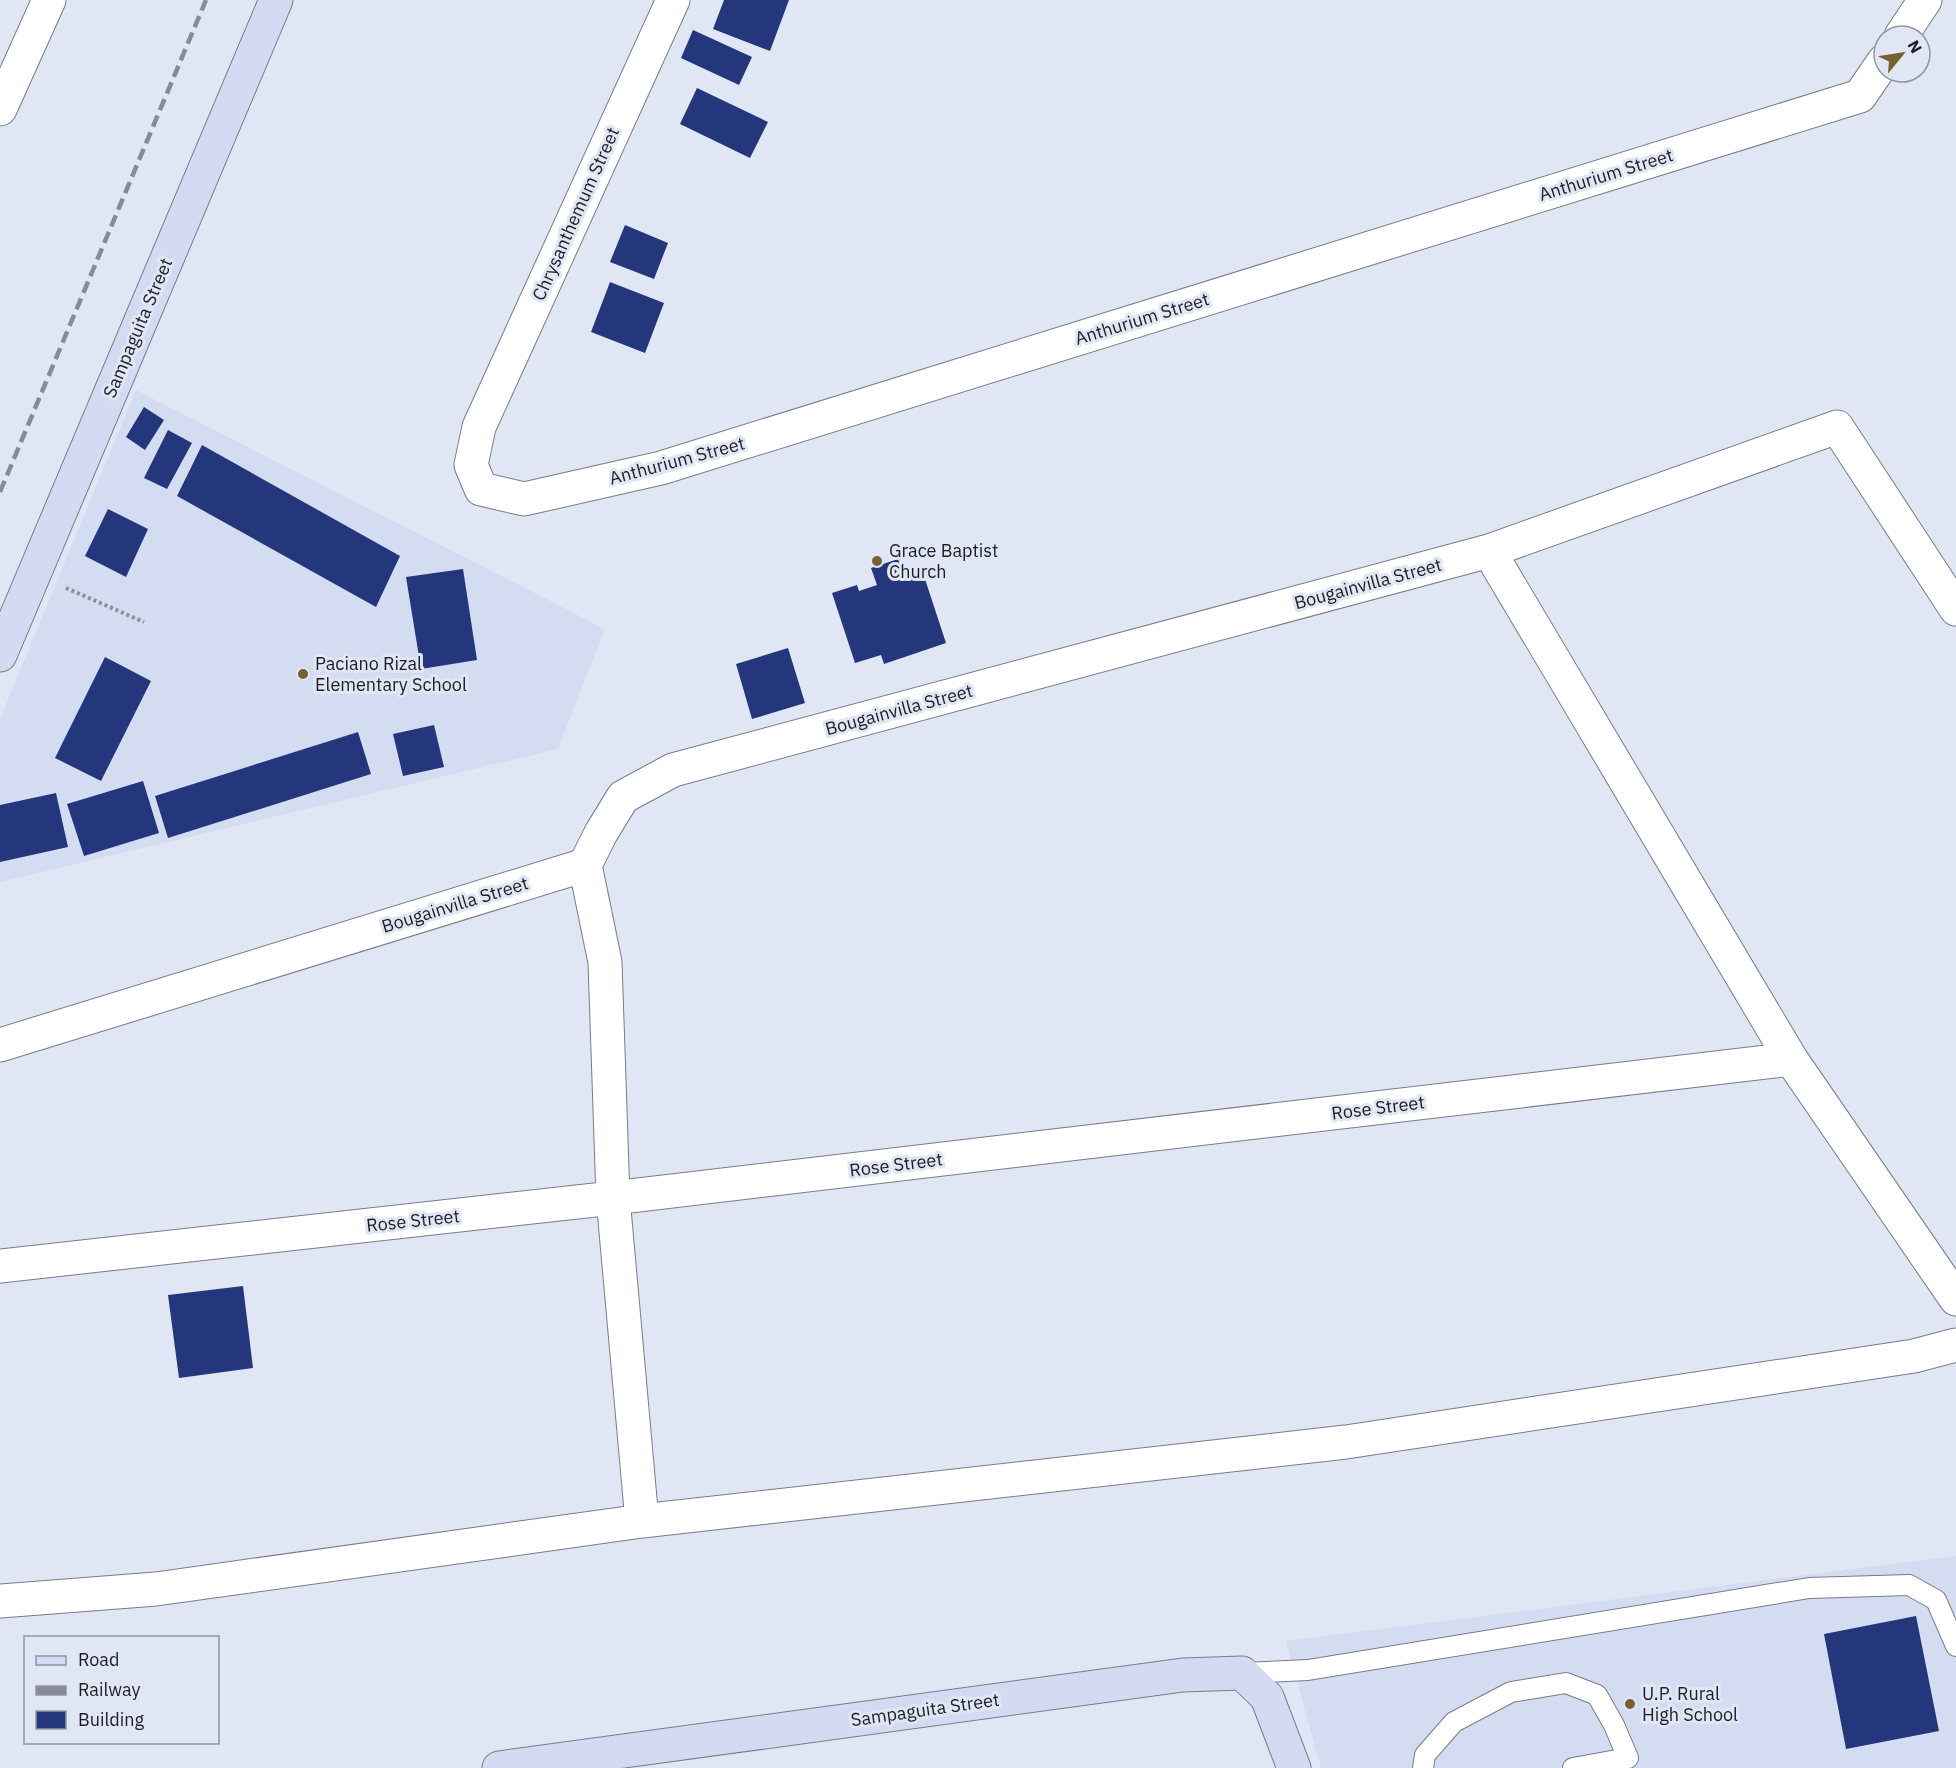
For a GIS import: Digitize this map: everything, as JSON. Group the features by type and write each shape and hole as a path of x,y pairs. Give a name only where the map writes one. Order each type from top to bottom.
{"street":[{"path":"0,109 48,0"},
{"name":"Sampaguita Street","path":"0,655 276,0"},
{"name":"Chrysanthemum Street","path":"479,427 673,0"},
{"path":"1909,24 1925,0"},
{"name":"Anthurium Street","path":"479,427 471,465 482,489 524,499 661,468 1860,96 1872,78"},
{"name":"Bougainvilla Street","path":"1,1047 585,865 623,796 673,770 1489,551 1837,427 1956,609"},
{"path":"1489,551 1791,1059 1956,1299"},
{"path":"585,865 605,962 612,1198 642,1521"},
{"name":"Rose Street","path":"0,1266 612,1198 1791,1059"},
{"path":"0,1601 156,1588 642,1521 1346,1442 1914,1356 1956,1345"},
{"path":"1242,1673 1267,1697 1294,1768"},
{"name":"Sampaguita Street","path":"499,1768 1171,1677 1242,1673"}],"lane":[{"path":"1242,1673 1308,1670 1809,1588 1908,1585 1936,1600 1956,1646"},
{"path":"1423,1768 1425,1755 1454,1722 1511,1692 1566,1683 1597,1695 1614,1725 1628,1758 1573,1768"}],"path":[{"path":"35,574 144,622"}],"shaded area":[{"name":"Paciano Rizal Elementary School","path":"136,390 605,629 558,749 0,882 0,719"},
{"name":"U.P. Rural High School","path":"1956,1556 1956,1768 1321,1768 1286,1641"}],"building":[{"path":"724,0 789,0 770,51 713,29"},
{"path":"693,30 752,57 739,85 681,58"},
{"path":"697,88 768,122 750,158 680,124"},
{"path":"625,225 668,243 654,279 610,262"},
{"path":"610,282 664,303 645,353 591,332"},
{"path":"144,407 164,420 145,450 126,437"},
{"path":"168,430 192,443 167,489 144,478"},
{"path":"202,445 400,556 376,607 177,496"},
{"path":"108,509 148,529 126,577 85,556"},
{"path":"898,559 904,576 922,570 946,643 884,664 881,655 855,663 832,593 857,585 859,591 877,585 871,568"},
{"path":"463,569 477,660 421,669 406,577"},
{"path":"788,648 805,703 752,719 736,664"},
{"path":"105,657 151,681 101,781 55,758"},
{"path":"434,725 444,767 403,776 393,734"},
{"path":"358,732 371,774 168,838 155,796"},
{"path":"143,781 159,833 84,856 67,804"},
{"path":"56,793 68,847 0,862 0,805"},
{"path":"243,1286 253,1368 179,1378 168,1295"},
{"path":"1916,1616 1939,1731 1846,1749 1824,1634"}],"railway":[{"path":"0,492 206,0"}],"place":[{"name":"Grace Baptist Church","path":"877,561"},
{"name":"Paciano Rizal Elementary School","path":"303,674"},
{"name":"U.P. Rural High School","path":"1630,1704"}]}
